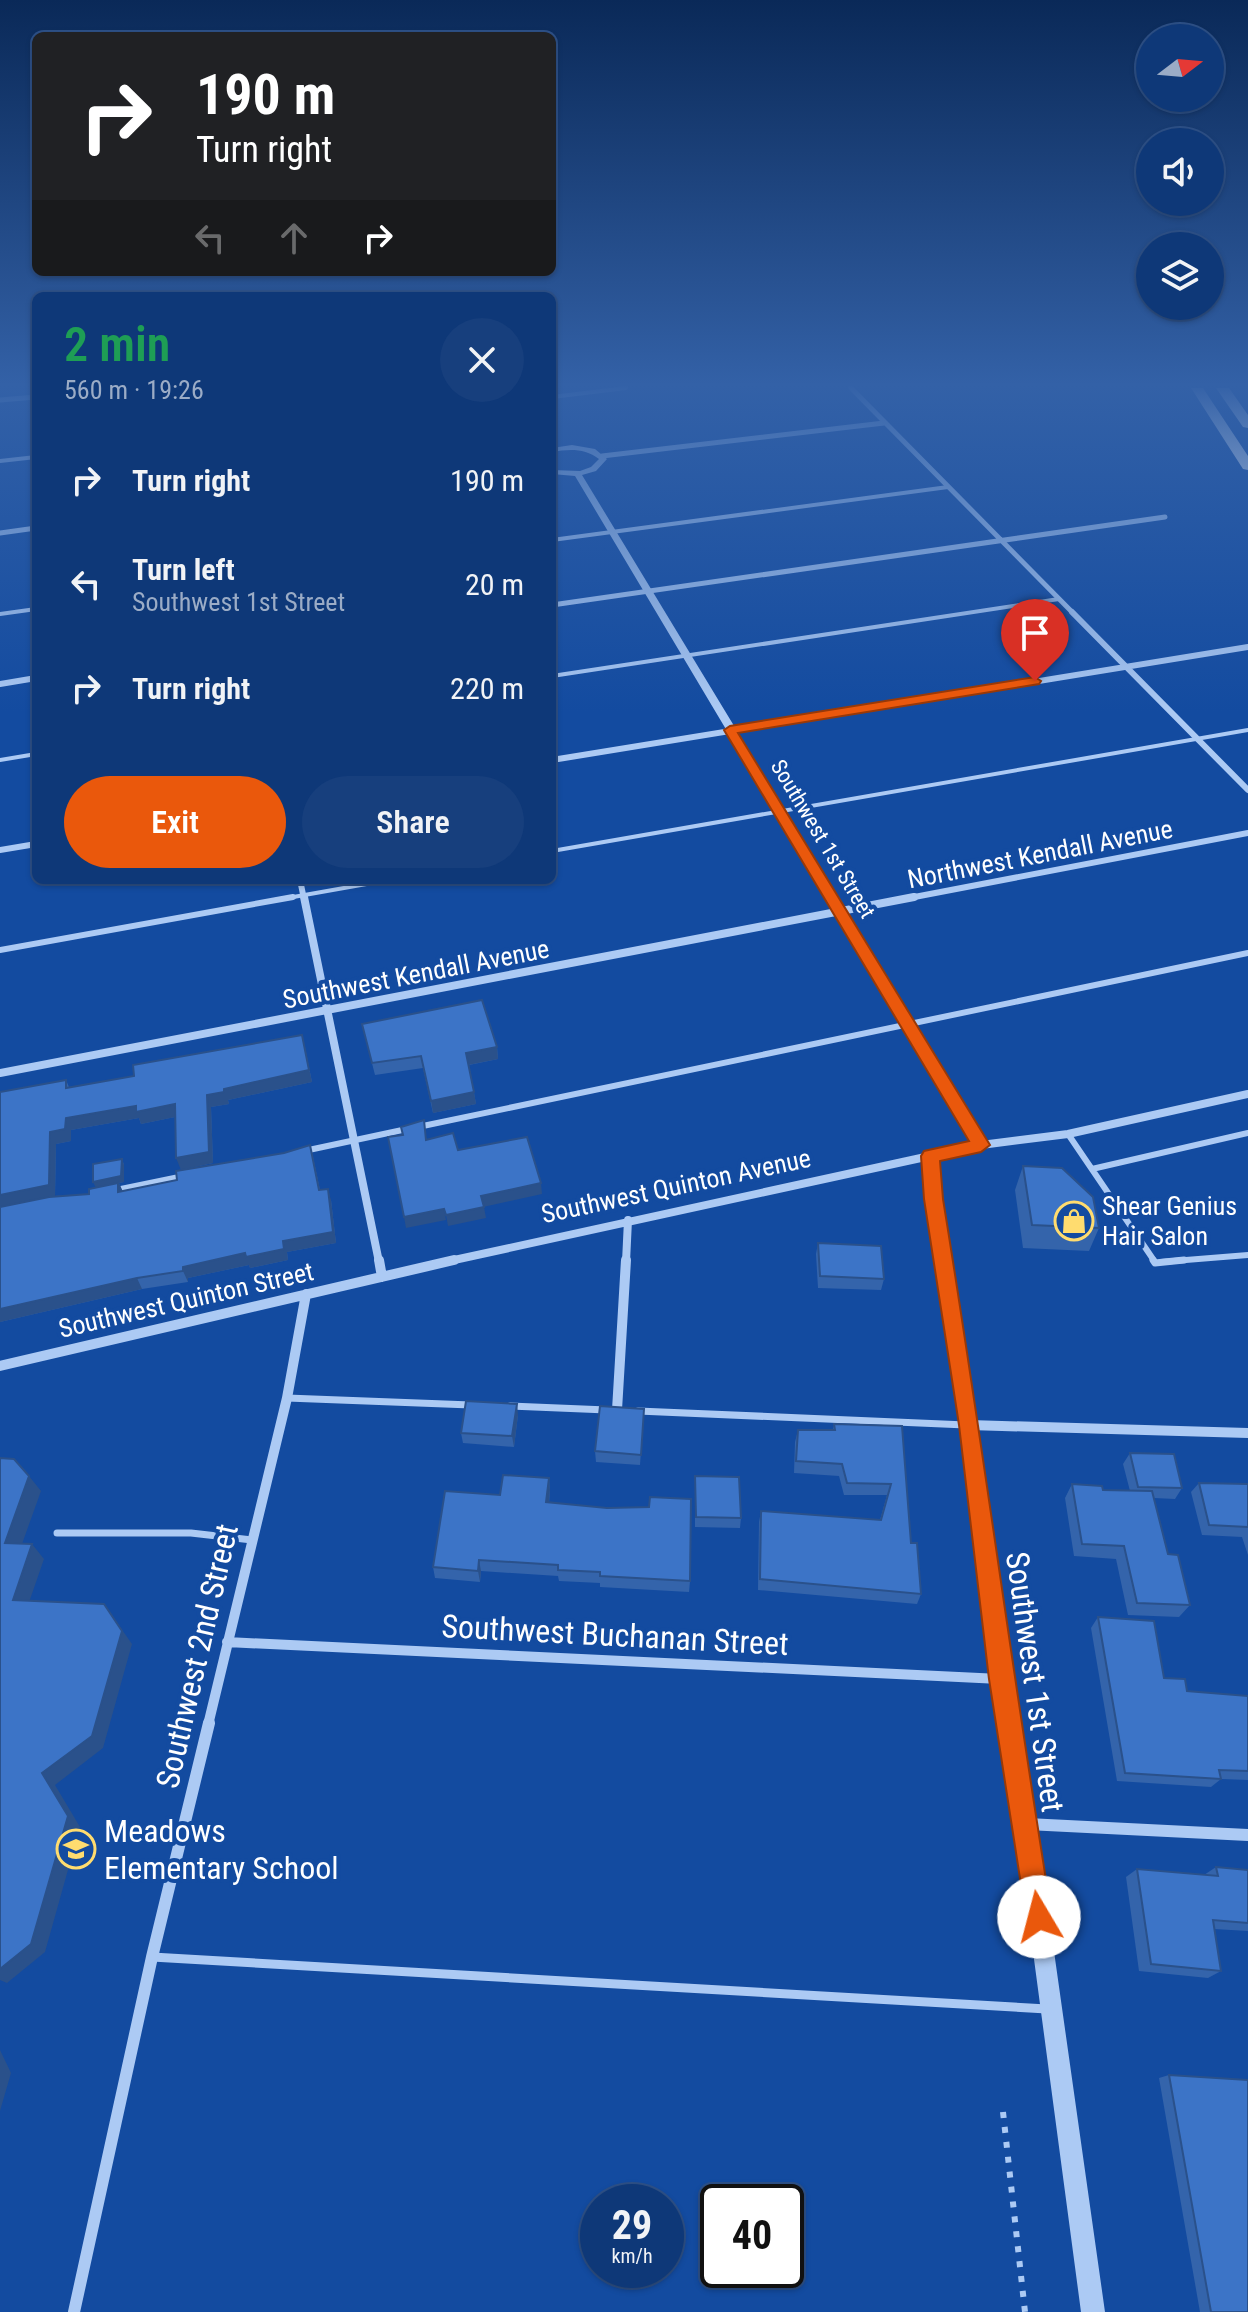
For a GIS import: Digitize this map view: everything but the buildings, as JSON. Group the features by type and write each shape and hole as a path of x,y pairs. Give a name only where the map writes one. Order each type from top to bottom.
{"street":[{"name":"Southwest 1st Street","path":"591,496 981,1145"},
{"path":"957,496 1248,790"},
{"path":"556,604 1165,517"},
{"path":"0,533 32,529"},
{"path":"556,759 1248,647"},
{"path":"0,684 32,679"},
{"name":"Northwest Kendall Avenue","path":"840,913 1248,833"},
{"path":"0,850 32,845"},
{"path":"301,884 382,1277"},
{"name":"Southwest Kendall Avenue","path":"0,1073 840,913"},
{"path":"981,1145 1068,1134 1248,1094"},
{"name":"Southwest Quinton Avenue","path":"382,1277 628,1220 981,1145"},
{"name":"Southwest 1st Street","path":"930,1156 933,1199 969,1425 1001,1679 1026,1824 1093,2312"},
{"path":"617,1410 628,1220"},
{"name":"Southwest Quinton Street","path":"0,1366 382,1277"},
{"name":"Southwest 2nd Street","path":"74,2312 152,1957 287,1398 306,1294"},
{"path":"969,1425 1248,1433"},
{"name":"Southwest Buchanan Street","path":"227,1642 1001,1679"},
{"path":"1026,1824 1248,1835"}],"lane":[{"path":"556,539 882,496"},
{"path":"556,675 1059,599"},
{"path":"0,614 32,610"},
{"path":"556,850 1248,730"},
{"path":"0,760 32,755"},
{"path":"0,950 368,884"},
{"path":"293,1153 1248,953"},
{"path":"1092,1169 1248,1133"},
{"path":"1068,1134 1155,1263 1248,1255"},
{"path":"108,1192 200,1172"},
{"path":"287,1398 475,1405"},
{"path":"507,1406 969,1425"},
{"path":"57,1533 191,1533 252,1540"},
{"path":"152,1957 1052,2009"}],"path":[{"path":"1003,2112 1025,2312"}],"place":[{"name":"Shear Genius Hair Salon","path":"1074,1221"},
{"name":"Meadows Elementary School","path":"76,1849"}],"route":[{"path":"1035,681 730,730 981,1145 930,1156 933,1199 969,1425 1001,1679 1039,1917"}]}
